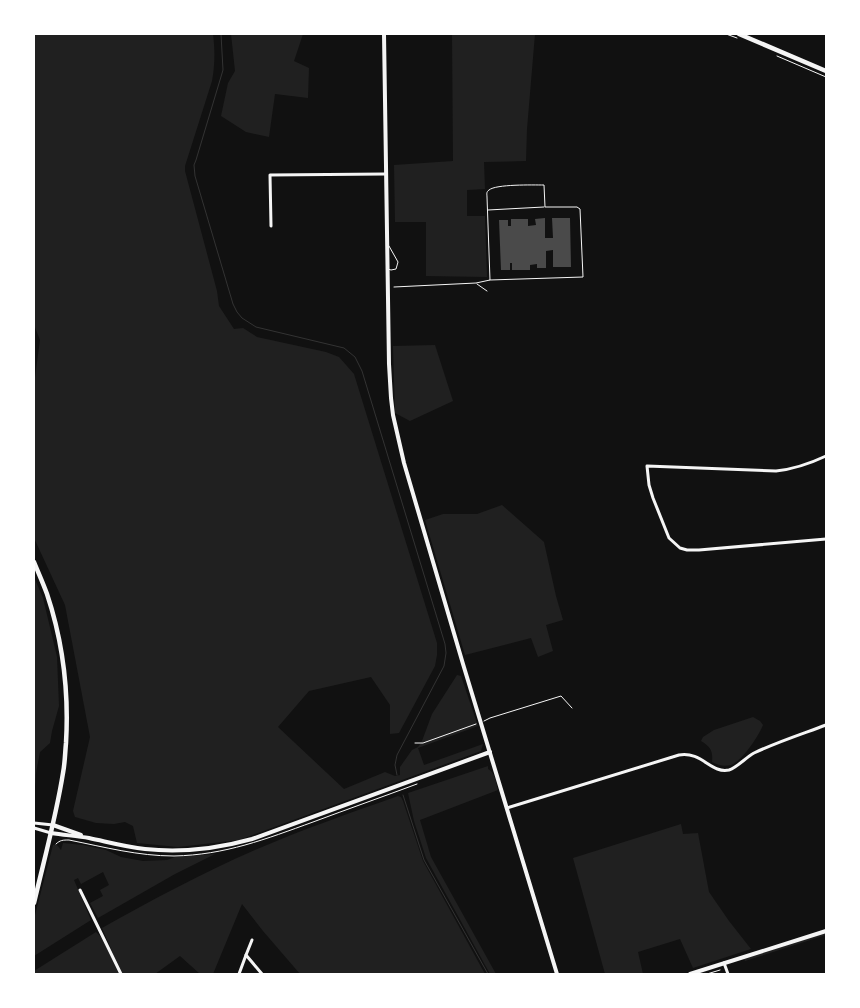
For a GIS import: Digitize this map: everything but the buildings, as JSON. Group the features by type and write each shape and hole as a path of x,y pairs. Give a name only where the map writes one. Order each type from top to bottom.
{"main road":[{"path":"739,34 826,71"},
{"path":"34,562 57,627 67,704 64,772 34,903"}],"street":[{"path":"384,34 385,174 393,415 410,480 557,974"},
{"path":"271,226 270,175 385,174"},
{"path":"826,456 792,469 776,471 647,466 652,498 669,538 680,548 698,550 826,539"},
{"path":"507,808 679,755 695,756 720,770 728,770 752,754 826,725"},
{"path":"34,828 51,833 88,838 128,847 166,851 200,850 226,846 252,840 490,752"},
{"path":"34,823 53,825 88,838"},
{"path":"80,890 121,974"},
{"path":"690,974 725,966 826,931"},
{"path":"239,974 252,940"},
{"path":"246,955 262,974"},
{"path":"725,966 728,974"}],"lane":[{"path":"490,280 487,192 497,186 544,185 545,207"},
{"path":"394,287 476,284 490,280 583,278 580,209 577,207 545,207 487,210"},
{"path":"387,243 398,262 396,269 388,269"},
{"path":"476,284 487,291"}],"path":[{"path":"415,742 423,743 490,718 561,696 572,708"},
{"path":"56,844 62,840 69,840 153,855 172,856 211,853 260,842 417,784"},
{"path":"706,974 725,966"}],"shaded area":[{"path":"34,34 213,34 214,69 212,81 185,171 217,291 219,306 234,329 243,328 257,337 326,352 339,357 354,374 437,643 435,666 399,733 390,734 390,705 371,677 309,691 278,727 344,789 385,772 395,776 400,775 400,767 412,750 418,747 422,741 432,714 457,675 461,676 478,726 418,748 424,765 483,744 481,751 239,840 178,847 137,843 133,826 125,822 114,824 96,823 75,817 73,811 90,737 65,605 34,538 34,373 35,377 40,340 34,325"},
{"path":"231,34 303,34 294,61 309,68 308,98 275,94 269,137 246,132 221,116 228,83 235,71"},
{"path":"452,34 535,34 526,161 484,162 485,189 467,190 467,216 485,216 487,277 426,276 426,222 395,222 394,165 453,161"},
{"path":"435,345 453,401 410,421 395,413 393,346"},
{"path":"502,505 544,542 563,620 546,625 553,651 538,657 531,638 465,655 425,520 443,514 477,514"},
{"path":"34,577 43,598 57,657 59,706 50,743 40,752 34,802"},
{"path":"753,717 763,725 754,742 745,753 731,765 726,766 712,762 711,750 701,741 703,737 714,730"},
{"path":"488,766 488,769 494,775 498,790 420,820 431,857 496,974 490,974 426,858 414,821 408,793"},
{"path":"398,796 403,801 423,861 485,974 300,974 242,904 213,974 200,974 180,956 155,974 122,974 102,928 177,887 255,850"},
{"path":"681,824 683,834 698,833 709,892 751,949 693,968 680,939 638,952 643,974 605,974 573,858"},
{"path":"63,843 106,850 121,857 143,861 215,854 175,874 98,918 90,903 103,896 100,890 109,885 103,872 81,884 78,878 74,880 91,920 34,956 34,919 53,845 57,845 61,850"},
{"path":"96,932 102,938 119,974 34,974 34,971"},
{"path":"826,933 826,935 745,961 744,959"}],"waterway":[{"path":"221,34 223,70 194,165 195,176 233,304 242,318 256,327 344,348 355,357 362,371 445,644 444,666 397,755 395,765 397,775"},
{"path":"403,795 424,860 488,974"}]}
